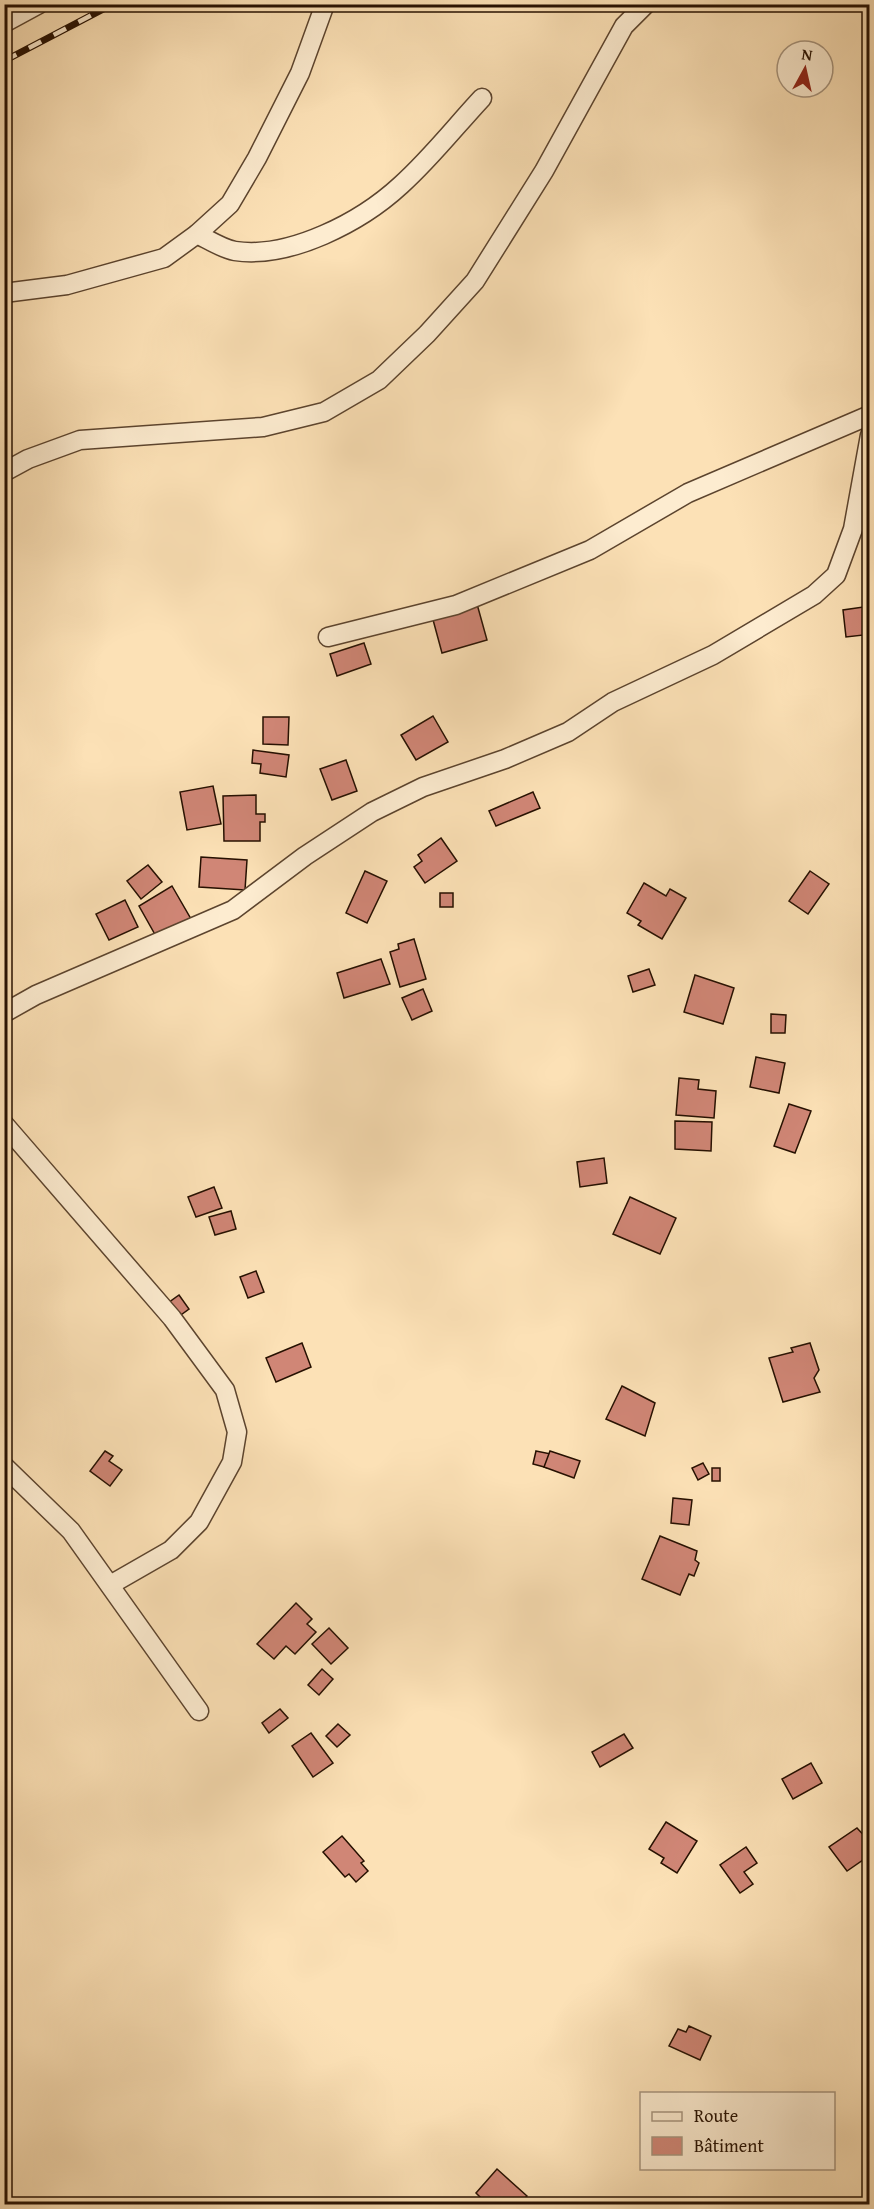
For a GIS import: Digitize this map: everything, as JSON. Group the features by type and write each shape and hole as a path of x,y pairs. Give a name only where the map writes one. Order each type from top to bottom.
{"street":[{"path":"4,23 39,4"},
{"path":"4,293 68,285 164,258 197,234 230,204 256,158 300,73 326,4"},
{"path":"4,472 28,459 80,440 263,428 324,412 379,380 427,334 475,281 544,171 624,26 646,4"},
{"path":"197,234 233,251 266,252 304,243 365,213 401,185 482,98"},
{"path":"327,637 467,601 590,550 688,493 870,415"},
{"path":"4,1013 36,995 233,910 305,856 372,812 423,787 505,759 568,732 613,702 713,655 814,595 836,575 853,529 870,435"},
{"path":"4,1124 172,1318 225,1390 237,1432 232,1462 199,1522 171,1550 110,1586"},
{"path":"4,1466 71,1531 199,1711"}],"building":[{"path":"477,604 487,640 442,653 432,616"},
{"path":"870,606 870,643 864,644 863,635 846,637 843,610"},
{"path":"364,643 371,664 337,676 330,654"},
{"path":"433,716 448,742 416,760 401,735"},
{"path":"263,717 289,717 288,745 263,744"},
{"path":"253,750 289,755 286,777 260,773 261,764 252,763"},
{"path":"346,760 357,791 332,800 320,769"},
{"path":"213,786 221,824 187,830 180,792"},
{"path":"533,792 540,808 496,826 489,811"},
{"path":"256,795 256,814 265,814 265,822 260,822 260,841 224,841 223,796"},
{"path":"441,838 457,861 425,883 414,867 422,861 418,855"},
{"path":"201,857 247,860 245,890 199,887"},
{"path":"148,865 162,882 141,899 127,881"},
{"path":"365,871 387,881 367,923 346,913"},
{"path":"810,871 829,884 808,914 789,901"},
{"path":"644,883 666,896 670,889 686,898 662,939 638,925 641,921 627,913"},
{"path":"172,886 191,919 157,938 139,906"},
{"path":"440,893 453,893 453,907 440,907"},
{"path":"125,900 138,927 109,940 96,914"},
{"path":"414,939 426,979 400,987 390,952 399,949 398,944"},
{"path":"381,959 390,984 344,998 337,973"},
{"path":"649,969 655,985 633,992 628,976"},
{"path":"695,975 734,988 723,1024 684,1012"},
{"path":"423,989 432,1011 412,1020 402,998"},
{"path":"771,1014 786,1015 785,1033 771,1033"},
{"path":"756,1057 785,1063 779,1093 750,1087"},
{"path":"679,1078 699,1080 698,1089 716,1091 714,1118 676,1115"},
{"path":"789,1104 811,1111 795,1153 774,1146"},
{"path":"675,1121 712,1122 711,1151 675,1149"},
{"path":"604,1158 607,1183 580,1187 577,1162"},
{"path":"214,1187 222,1208 196,1217 188,1197"},
{"path":"630,1197 676,1218 660,1254 613,1234"},
{"path":"231,1211 236,1229 215,1235 209,1217"},
{"path":"256,1271 264,1292 248,1298 240,1277"},
{"path":"179,1295 189,1309 178,1317 168,1303"},
{"path":"302,1343 311,1367 276,1382 266,1358"},
{"path":"810,1343 819,1370 814,1378 820,1392 783,1402 769,1358 793,1352 791,1348"},
{"path":"622,1386 655,1403 645,1436 606,1419"},
{"path":"105,1451 113,1456 109,1461 122,1470 110,1486 90,1471"},
{"path":"536,1451 551,1454 548,1468 533,1464"},
{"path":"550,1451 580,1461 574,1478 544,1467"},
{"path":"703,1463 709,1474 698,1480 692,1468"},
{"path":"712,1468 720,1468 720,1481 712,1481"},
{"path":"673,1498 692,1500 689,1525 671,1523"},
{"path":"660,1536 697,1551 695,1560 699,1563 694,1576 689,1574 680,1595 642,1579"},
{"path":"296,1603 312,1619 307,1624 316,1632 295,1654 286,1646 274,1659 257,1644"},
{"path":"329,1628 348,1648 331,1664 312,1644"},
{"path":"322,1669 333,1679 319,1695 308,1685"},
{"path":"280,1709 288,1718 269,1733 262,1723"},
{"path":"338,1724 350,1735 337,1747 326,1736"},
{"path":"311,1733 333,1763 313,1777 292,1746"},
{"path":"624,1734 633,1748 600,1767 592,1752"},
{"path":"811,1763 822,1783 793,1799 782,1779"},
{"path":"666,1822 697,1841 677,1873 661,1863 664,1858 649,1849"},
{"path":"857,1828 870,1842 870,1855 847,1871 829,1847"},
{"path":"342,1836 364,1861 361,1863 368,1871 356,1882 349,1874 345,1877 323,1852"},
{"path":"746,1847 757,1863 744,1872 753,1884 740,1893 720,1865"},
{"path":"689,2026 711,2036 700,2060 669,2046 678,2029 686,2032"},
{"path":"497,2169 527,2196 519,2204 487,2204 476,2193"}],"railway":[{"path":"4,61 113,4"}]}
